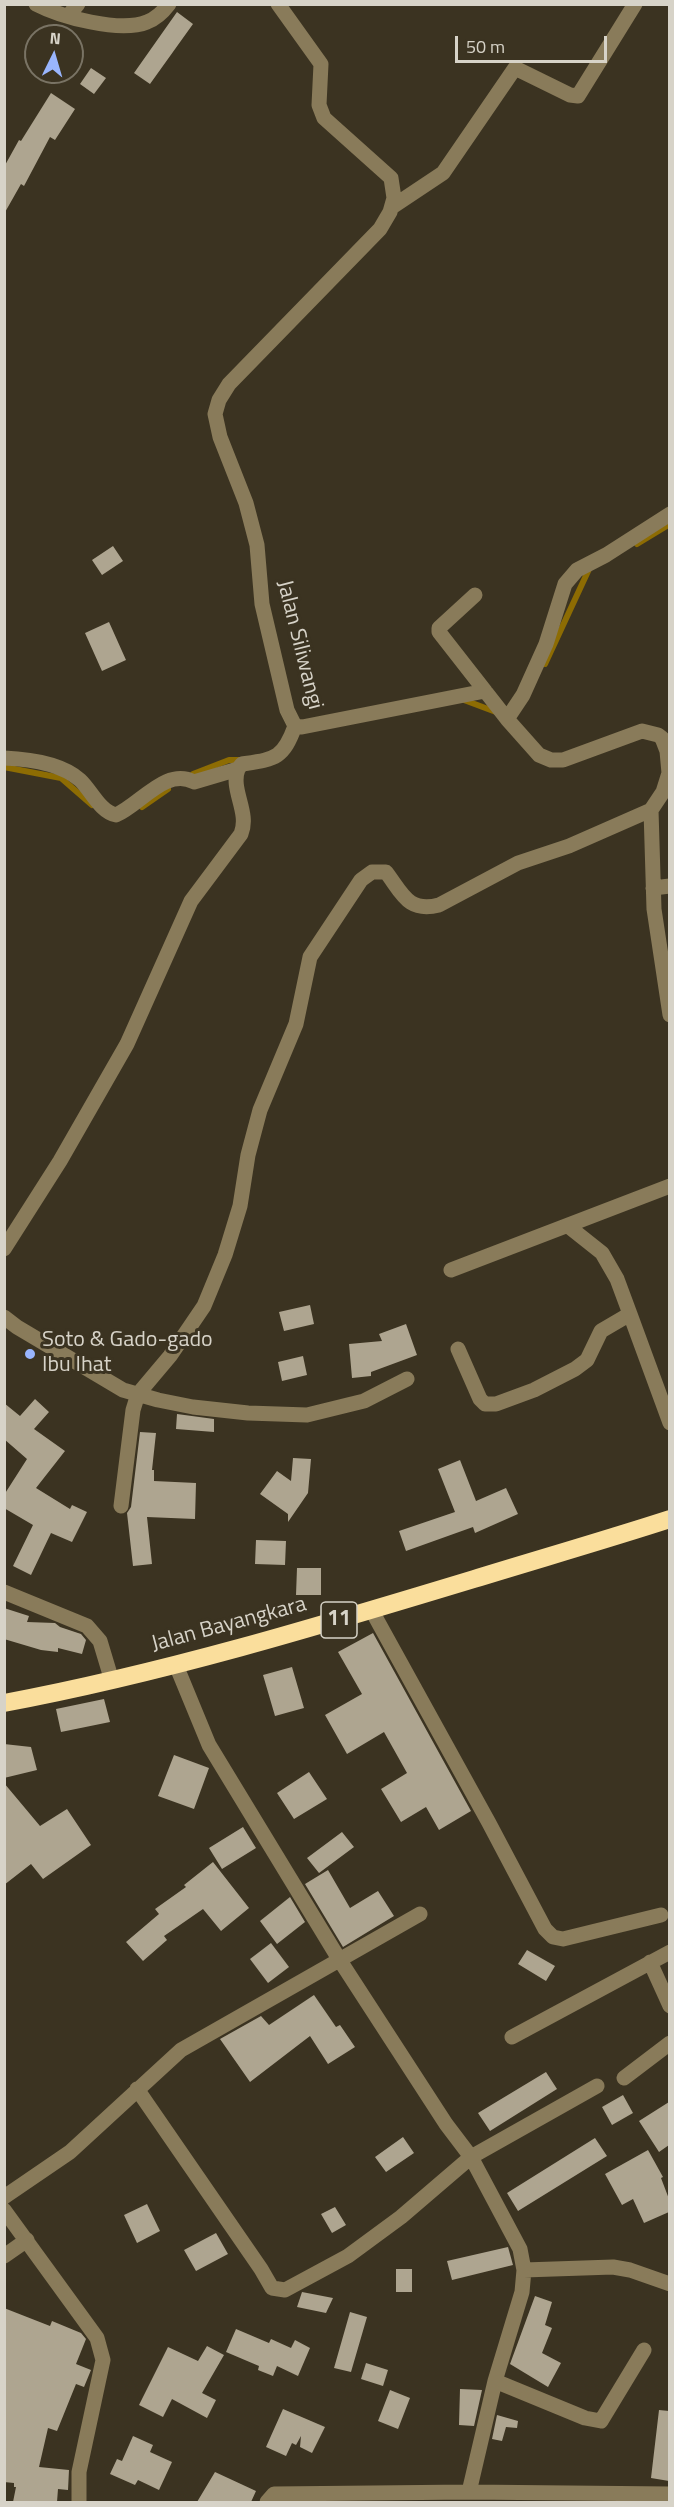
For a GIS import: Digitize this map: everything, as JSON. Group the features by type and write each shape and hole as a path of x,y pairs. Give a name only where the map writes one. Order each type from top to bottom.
{"highway":[{"name":"Jalan Bayangkara","path":"4,1703 112,1681 176,1665 372,1611 669,1519"}],"street":[{"path":"36,4 73,10 116,24 143,24 156,17 169,4"},
{"path":"278,4 319,59 321,71 319,105 324,118 385,171 393,186 392,207"},
{"path":"392,207 443,173 515,68 570,95 578,96 635,4"},
{"name":"Jalan Siliwangi","path":"392,207 380,229 229,384 216,407 215,414 220,437 246,503 257,545 262,604 293,723 408,708 449,697 485,692"},
{"path":"507,719 523,695 546,644 565,584 577,570 606,555 669,514"},
{"path":"121,1506 133,1410 138,1394 170,1356 204,1306 225,1255 240,1206 248,1155 260,1110 296,1024 310,957 361,880 372,872 386,872 410,903 426,909 439,905 518,863 569,846 651,810 663,792 669,773 668,751 662,738 658,735 642,731 556,761 539,755 485,692 439,632 439,628 475,595"},
{"path":"4,758 39,763 78,778 104,809 114,815 181,779 194,782 238,769 242,765 276,757 288,745 293,723"},
{"path":"4,1250 60,1161 127,1044 191,901 241,834 244,821 236,780 238,769"},
{"path":"651,810 654,909 669,1015"},
{"path":"653,888 669,886"},
{"path":"451,1270 669,1186"},
{"path":"568,1226 602,1253 616,1279 669,1423"},
{"path":"459,1349 480,1399 485,1404 496,1404 534,1390 575,1369 586,1360 601,1331 630,1314"},
{"path":"4,1317 123,1390 175,1404 248,1413 307,1415 364,1401 407,1379"},
{"path":"4,1592 87,1626 100,1641 112,1681"},
{"path":"372,1611 489,1823 544,1929 553,1937 563,1939 661,1915"},
{"path":"176,1665 209,1745 339,1959 446,2124 471,2157 520,2249 524,2270 522,2292 495,2381 469,2492"},
{"path":"4,2197 70,2152 181,2050 420,1914"},
{"path":"512,2037 669,1952"},
{"path":"650,1962 669,2006"},
{"path":"624,2078 669,2043"},
{"path":"137,2088 272,2288 279,2291 285,2290 348,2256 401,2217 471,2157 597,2086"},
{"path":"4,2210 98,2338 101,2347 103,2360 79,2472 79,2502"},
{"path":"4,2256 27,2240"},
{"path":"524,2270 613,2267 630,2270 669,2284"},
{"path":"495,2381 598,2422 606,2416 644,2350"},
{"path":"267,2502 274,2494 407,2497 469,2492 669,2494"}],"building":[{"path":"177,12 193,24 150,84 134,73"},
{"path":"91,68 106,78 94,94 80,84 84,84 84,78"},
{"path":"51,93 75,109 55,140 50,137 24,186 21,184 4,214 4,167 19,140 21,141"},
{"path":"113,546 123,561 102,575 92,560"},
{"path":"109,622 126,660 102,671 85,633"},
{"path":"310,1305 314,1324 284,1331 279,1312"},
{"path":"406,1324 417,1355 371,1372 371,1376 352,1378 349,1344 382,1341 379,1334"},
{"path":"303,1356 307,1375 282,1381 278,1362"},
{"path":"35,1399 49,1412 34,1429 65,1451 36,1488 70,1509 72,1505 87,1512 72,1542 51,1533 31,1575 13,1566 33,1525 4,1508 4,1495 27,1459 4,1439 4,1403 20,1416"},
{"path":"177,1414 214,1419 214,1432 176,1429"},
{"path":"140,1432 156,1433 152,1470 154,1470 154,1481 196,1483 195,1519 147,1517 152,1564 133,1566 127,1513 131,1507"},
{"path":"293,1458 311,1459 308,1493 288,1522 288,1514 260,1494 277,1471 291,1481"},
{"path":"460,1460 476,1501 506,1488 518,1514 475,1533 473,1527 406,1551 399,1531 455,1512 438,1469"},
{"path":"256,1540 286,1541 285,1565 255,1564"},
{"path":"297,1568 321,1568 321,1595 296,1595"},
{"path":"4,1608 29,1616 27,1622 55,1623 81,1634 86,1640 82,1654 58,1648 58,1652 41,1650 4,1639"},
{"path":"373,1633 471,1811 439,1830 426,1807 401,1822 381,1789 407,1773 384,1732 347,1754 325,1715 362,1694 338,1652"},
{"path":"292,1667 304,1708 275,1716 263,1675"},
{"path":"104,1699 110,1722 61,1732 56,1709"},
{"path":"4,1744 31,1747 37,1770 4,1778"},
{"path":"174,1755 209,1768 194,1809 158,1796"},
{"path":"309,1772 327,1799 294,1819 277,1793"},
{"path":"4,1783 40,1826 67,1809 91,1845 43,1879 31,1864 4,1885"},
{"path":"243,1827 256,1848 222,1869 209,1848"},
{"path":"342,1832 354,1847 319,1873 307,1858"},
{"path":"213,1862 249,1908 221,1931 203,1909 164,1936 167,1940 143,1961 126,1942 159,1914 155,1909 186,1887 184,1885"},
{"path":"328,1870 350,1908 378,1891 394,1916 343,1947 305,1884"},
{"path":"290,1897 305,1922 277,1944 260,1921"},
{"path":"271,1943 289,1967 268,1983 250,1959"},
{"path":"527,1950 555,1966 546,1981 518,1964"},
{"path":"314,1995 336,2027 340,2025 355,2047 328,2064 310,2036 250,2082 220,2039 261,2016 269,2025"},
{"path":"546,2072 557,2089 490,2131 478,2113"},
{"path":"623,2095 633,2113 612,2125 602,2107"},
{"path":"669,2102 669,2145 659,2152 639,2121"},
{"path":"403,2137 414,2153 386,2172 375,2157"},
{"path":"595,2138 607,2156 518,2211 507,2193"},
{"path":"648,2150 663,2177 661,2178 669,2199 669,2212 644,2223 633,2199 622,2205 605,2174"},
{"path":"147,2204 160,2231 137,2243 124,2215"},
{"path":"335,2207 346,2225 332,2233 321,2214"},
{"path":"216,2233 228,2254 196,2271 184,2250"},
{"path":"508,2247 513,2265 452,2280 447,2261"},
{"path":"396,2269 412,2269 412,2292 396,2292"},
{"path":"302,2292 333,2298 326,2313 297,2307"},
{"path":"535,2296 552,2302 545,2325 552,2328 542,2353 561,2363 548,2387 510,2364"},
{"path":"4,2308 50,2326 52,2321 81,2333 86,2339 76,2364 91,2370 84,2387 76,2384 57,2431 48,2428 39,2467 69,2470 68,2490 58,2489 57,2502 13,2502 16,2487 14,2483 4,2482"},
{"path":"350,2312 367,2317 351,2372 334,2368"},
{"path":"236,2329 269,2343 271,2339 291,2348 295,2340 310,2348 298,2376 277,2366 273,2376 258,2370 259,2366 226,2352"},
{"path":"207,2346 224,2355 202,2393 216,2400 207,2418 172,2399 163,2417 139,2405 168,2347 198,2361"},
{"path":"366,2363 388,2370 383,2386 361,2379"},
{"path":"460,2389 482,2390 474,2426 459,2425"},
{"path":"390,2390 410,2398 398,2429 378,2421"},
{"path":"283,2409 325,2427 312,2453 300,2447 301,2436 296,2445 292,2443 286,2456 266,2447"},
{"path":"659,2410 669,2411 669,2481 651,2478"},
{"path":"497,2415 518,2421 517,2428 506,2427 502,2441 492,2439"},
{"path":"133,2436 153,2445 150,2452 172,2462 159,2490 138,2480 135,2485 110,2474 117,2459 122,2461"},
{"path":"215,2472 256,2491 251,2502 197,2502"}],"waterway":[{"path":"637,544 670,524"},
{"path":"545,664 590,567"},
{"path":"464,700 496,712"},
{"path":"193,774 229,760 244,760"},
{"path":"4,767 61,778 92,805"},
{"path":"142,807 168,789"}],"place":[{"name":"Soto & Gado-gado Ibu Ihat","path":"30,1354"}]}
